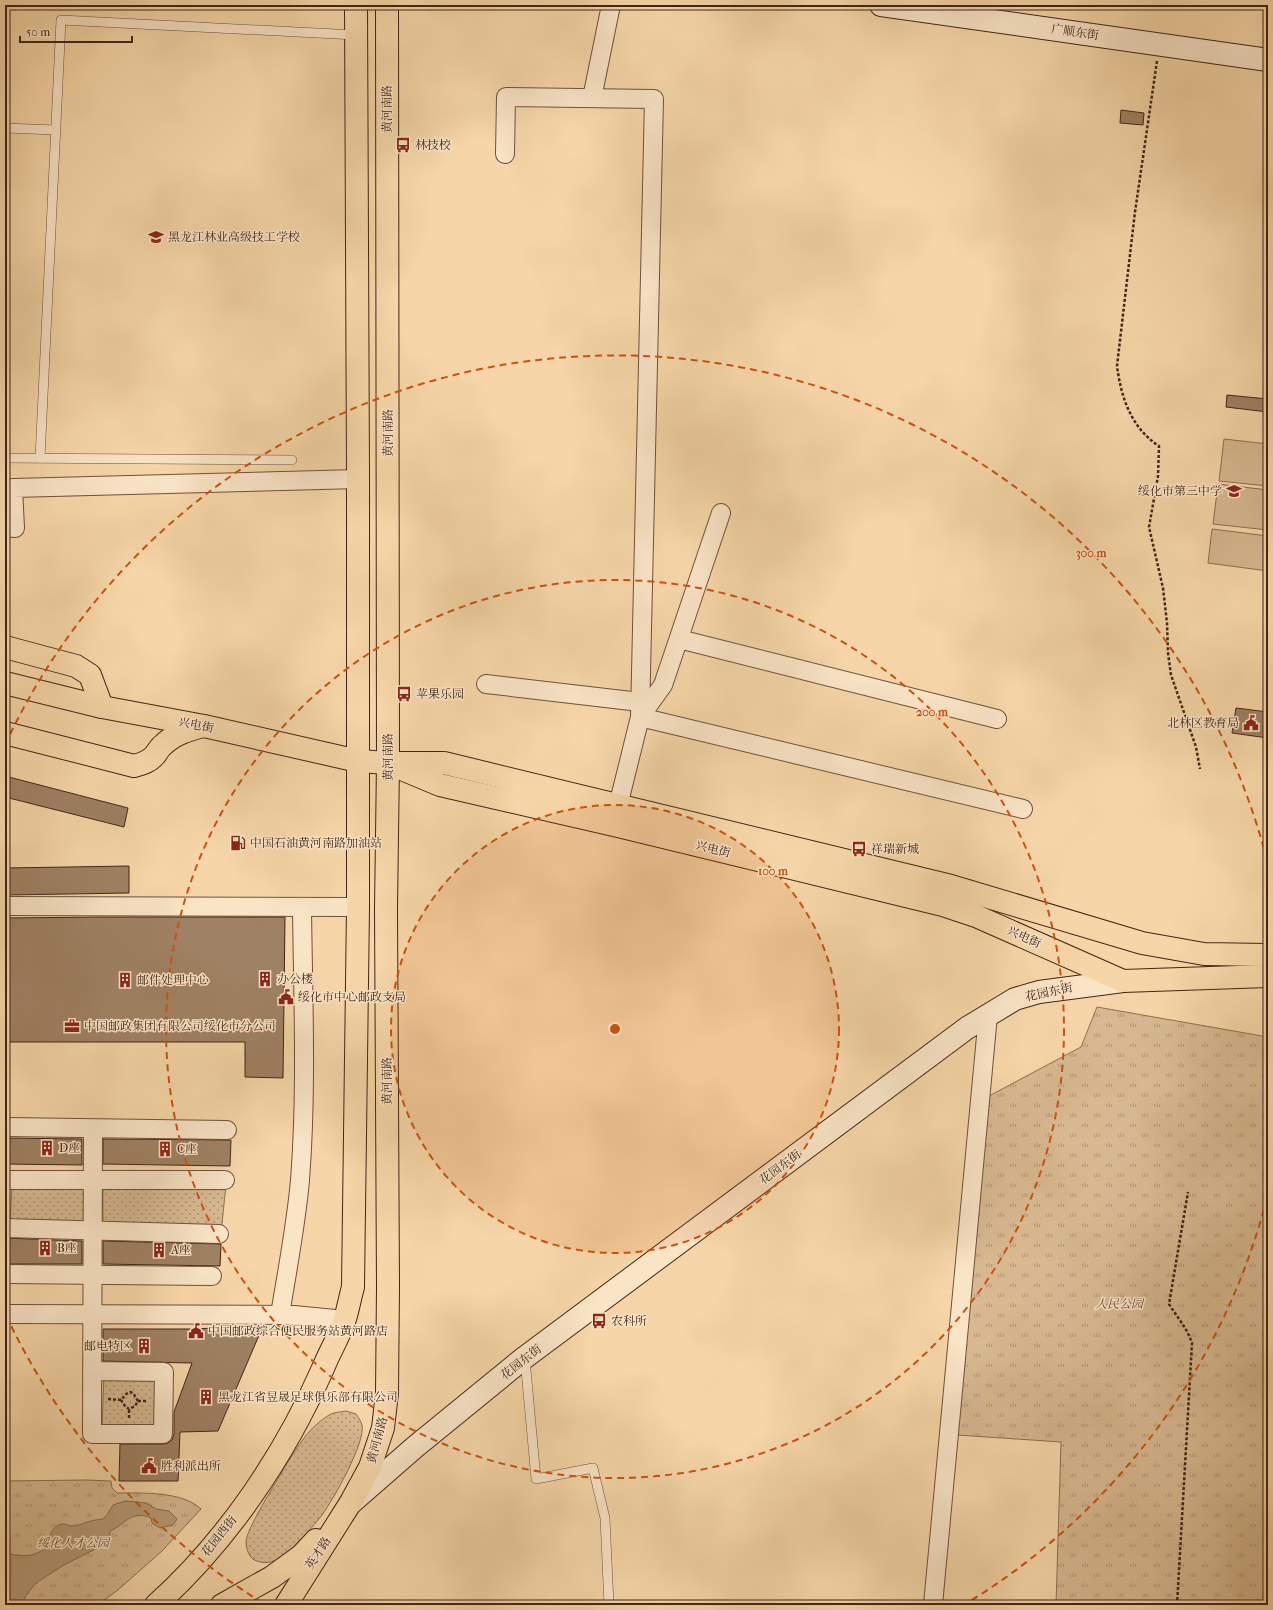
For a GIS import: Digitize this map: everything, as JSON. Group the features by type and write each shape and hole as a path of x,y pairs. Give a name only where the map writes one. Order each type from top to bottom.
{"main road":[{"path":"345,1320 353,1287 358,907 356,5"},
{"name":"黄河南路","path":"351,1502 370,1467 383,1428 387,1393 387,5"},
{"path":"387,37 397,5"},
{"name":"广顺东街","path":"881,5 1268,60"},
{"path":"5,647 76,666 90,675 102,707"},
{"name":"兴电街","path":"5,683 102,707 204,726 358,760 388,763 444,763 616,815 943,905 976,916 1123,981"},
{"path":"5,733 134,766 146,762 154,756 162,745 173,737 185,731 204,726"},
{"name":"兴电街","path":"616,815 951,886 1142,943 1204,954 1268,954"},
{"path":"358,907 386,908"},
{"name":"花园东街","path":"351,1502 415,1447 524,1358 943,1046 988,1015 1015,999 1039,992 1123,981 1268,976"},
{"name":"花园西街","path":"156,1605 226,1531 276,1460 309,1400 345,1320"},
{"path":"222,1605 272,1578 301,1556 351,1502"},
{"name":"英才路","path":"286,1605 351,1502"}],"street":[{"path":"592,98 611,5"},
{"path":"505,154 506,97 654,99 640,710 616,815"},
{"path":"5,527 15,528 13,488 358,479"},
{"path":"640,710 663,685 721,513"},
{"path":"679,639 998,719"},
{"path":"486,684 640,710 1023,809"},
{"path":"5,906 358,907"},
{"path":"280,1316 296,1211 304,1113 302,907"},
{"path":"933,1605 988,1015"},
{"path":"5,1127 228,1130"},
{"path":"92,1372 164,1372 163,1434 92,1434 92,1372 92,1315 93,1275 93,1129"},
{"path":"8,1180 225,1180"},
{"path":"5,1228 219,1234"},
{"path":"5,1274 212,1276"},
{"path":"5,1314 280,1316 345,1320"}],"lane":[{"path":"40,458 61,20 356,36"},
{"path":"5,128 56,130"},
{"path":"5,458 292,460"},
{"path":"524,1358 536,1479 593,1468 605,1518 609,1605"}],"path":[{"path":"1160,44 1134,220 1117,366 1119,381 1129,413 1143,434 1159,446 1158,476 1149,527 1163,588 1171,675 1196,747 1200,769"},
{"path":"1144,119 1149,119"},
{"path":"1177,1605 1192,1343 1188,1332 1177,1318 1169,1304 1188,1192"},
{"path":"130,1392 133,1393 138,1401 135,1406 129,1409 124,1406 121,1400 130,1392"},
{"path":"92,1399 121,1400"}],"green space":[{"path":"1224,439 1268,444 1268,486 1219,481"},
{"path":"1218,484 1268,490 1268,530 1213,524"},
{"path":"1212,529 1268,536 1268,571 1208,563"},
{"name":"人民公园","path":"1097,1007 1268,1037 1268,1605 1056,1605 1061,1442 957,1435 989,1096 1081,1047"},
{"path":"12,1184 86,1185 87,1227 10,1225"},
{"path":"103,1185 226,1185 221,1233 103,1231"},
{"path":"104,1374 156,1374 155,1428 102,1428"},
{"path":"346,1411 356,1414 362,1425 362,1433 348,1471 327,1508 304,1536 285,1555 275,1561 264,1563 254,1560 247,1550 247,1535 260,1509 290,1459 301,1442 322,1419 336,1412"},
{"name":"绥化人才公园","path":"5,1481 111,1481 112,1488 117,1493 150,1493 173,1496 193,1503 201,1509 162,1551 119,1589 98,1605 5,1605"}],"shaded area":[{"path":"125,1501 146,1503 156,1509 169,1511 177,1519 173,1525 160,1528 152,1523 151,1518 138,1515 129,1519 110,1531 110,1539 107,1543 64,1565 39,1581 33,1586 20,1605 5,1605 5,1552 20,1556 37,1553 45,1547 53,1530 59,1525 63,1524 75,1526 102,1519 107,1515 113,1505"}],"building":[{"path":"1121,110 1144,113 1143,125 1120,123"},
{"path":"1227,395 1268,399 1268,412 1226,407"},
{"name":"北林区教育局","path":"1236,708 1268,712 1268,738 1232,733"},
{"path":"5,776 128,808 124,827 5,797"},
{"path":"129,866 129,893 5,895 5,868"},
{"name":"邮件处理中心","path":"285,917 283,1078 245,1077 245,1042 5,1042 5,918"},
{"name":"D座","path":"5,1138 82,1139 82,1165 5,1164"},
{"name":"C座","path":"103,1139 231,1140 230,1166 103,1164"},
{"name":"B座","path":"5,1238 82,1241 82,1264 5,1264"},
{"name":"A座","path":"103,1241 221,1244 220,1266 103,1264"},
{"path":"263,1326 218,1431 180,1432 178,1481 119,1481 120,1444 163,1444 172,1440 174,1434 174,1412 192,1363 103,1361 103,1329 192,1329"}],"place":[{"name":"林技校","path":"403,145"},
{"name":"黑龙江林业高级技工学校","path":"156,237"},
{"name":"绥化市第三中学","path":"1234,491"},
{"name":"苹果乐园","path":"404,694"},
{"name":"北林区教育局","path":"1251,723"},
{"name":"中国石油黄河南路加油站","path":"238,843"},
{"name":"祥瑞新城","path":"859,849"},
{"name":"办公楼","path":"265,979"},
{"name":"邮件处理中心","path":"125,980"},
{"name":"绥化市中心邮政支局","path":"286,997"},
{"name":"中国邮政集团有限公司绥化市分公司","path":"72,1026"},
{"name":"D座","path":"47,1148"},
{"name":"C座","path":"165,1149"},
{"name":"B座","path":"45,1248"},
{"name":"A座","path":"159,1250"},
{"name":"农科所","path":"599,1321"},
{"name":"中国邮政综合便民服务站黄河路店","path":"196,1331"},
{"name":"邮电特区","path":"144,1346"},
{"name":"黑龙江省昱晟足球俱乐部有限公司","path":"206,1397"},
{"name":"胜利派出所","path":"149,1466"}]}
